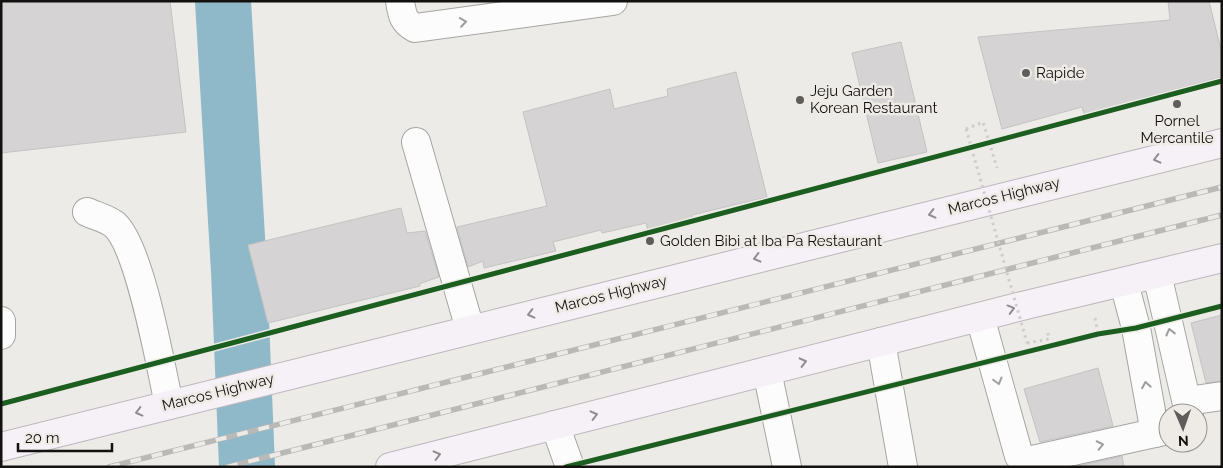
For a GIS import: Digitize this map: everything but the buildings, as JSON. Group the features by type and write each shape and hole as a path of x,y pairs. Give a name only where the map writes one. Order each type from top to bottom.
{"main road":[{"name":"Marcos Highway","path":"1,447 1222,143"},
{"path":"390,467 980,317 1222,258"}],"street":[{"path":"400,1 402,15 407,24 415,28 613,1"},
{"path":"416,142 470,329"},
{"path":"87,212 114,225 128,243 150,316 169,404"},
{"path":"1157,274 1187,403"},
{"path":"1124,283 1158,420"},
{"path":"980,317 1019,456 1023,460 1028,461 1158,433"},
{"path":"1,321 1,335"},
{"path":"881,342 903,467"},
{"path":"766,371 787,467"},
{"path":"1200,403 1222,396"},
{"path":"555,425 570,467"}],"path":[{"path":"1005,196 983,122 966,129 1027,343 1049,339 1047,328 1040,330"},
{"path":"961,150 1000,140"},
{"path":"1089,336 1136,328"},
{"path":"1041,348 1050,346"}],"waterway":[{"path":"223,1 239,271 247,467"}],"railway":[{"path":"109,467 1222,187"},
{"path":"227,467 1222,215"}],"cycle path":[{"path":"1,404 1222,81"},
{"path":"566,467 1098,334 1136,328 1222,306"}],"place":[{"name":"Rapide","path":"1026,73"},
{"name":"Jeju Garden Korean Restaurant","path":"800,100"},
{"name":"Pornel Mercantile","path":"1177,104"},
{"name":"Golden Bibi at Iba Pa Restaurant","path":"650,241"}]}
